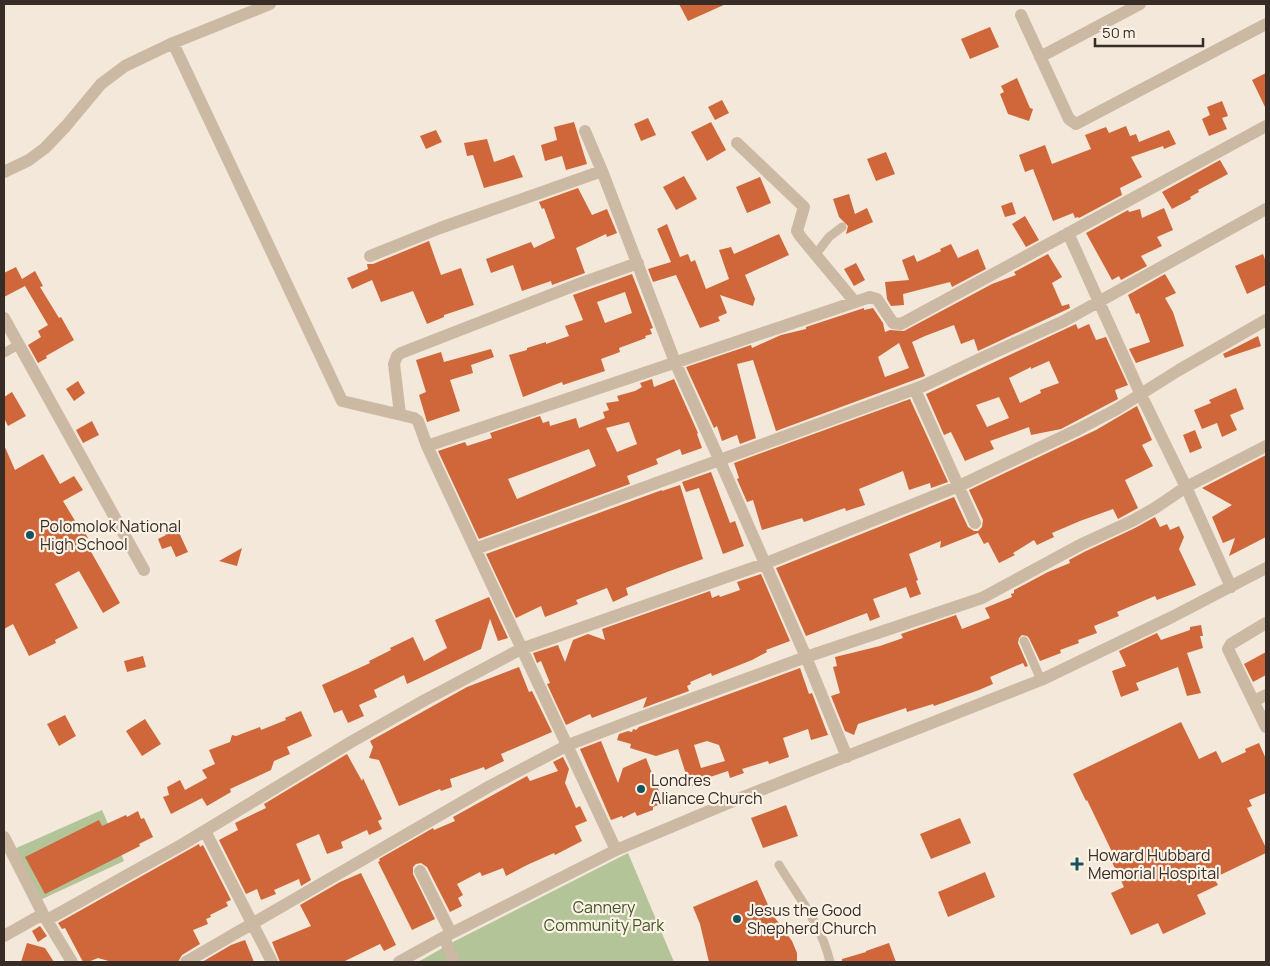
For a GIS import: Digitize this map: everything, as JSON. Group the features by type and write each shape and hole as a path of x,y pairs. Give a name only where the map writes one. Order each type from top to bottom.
{"street":[{"path":"4,172 29,160 45,148 101,84 125,66 173,43 270,4"},
{"path":"1040,57 1140,4"},
{"path":"1020,15 1069,119 1076,124 1266,24"},
{"path":"173,43 342,401 400,414 418,421 474,549 616,850"},
{"path":"428,446 870,297 875,298 890,321 901,324 1266,126"},
{"path":"585,130 675,362 806,657 847,757"},
{"path":"737,143 804,207 797,231 855,302"},
{"path":"370,256 440,228 602,171"},
{"path":"474,549 915,390 1064,321 1266,209"},
{"path":"1068,233 1231,587"},
{"path":"400,414 394,364 397,356 576,285 638,263"},
{"path":"4,318 144,570"},
{"path":"4,936 46,917 205,831 376,728 521,649 764,564 959,486 1079,429 1141,395 1266,320"},
{"path":"915,390 975,523"},
{"path":"186,962 490,786 568,745 636,718 806,657 982,598 1080,545 1132,521 1186,488 1266,446"},
{"path":"399,962 448,935 616,850 738,799 1041,680 1266,568"},
{"path":"1266,623 1228,647 1266,727"},
{"path":"1254,701 1266,695"},
{"path":"205,831 272,962"},
{"path":"4,837 72,962"},
{"path":"420,871 448,935 454,962"}],"lane":[{"path":"816,254 829,237 842,227"},
{"path":"4,352 18,344"},
{"path":"1024,641 1041,680"},
{"path":"779,865 816,925 830,962"}],"green space":[{"path":"102,810 124,861 38,901 12,850"},
{"name":"Cannery Community Park","path":"628,853 674,962 418,962 455,941"}],"building":[{"path":"679,4 726,4 688,21"},
{"path":"990,27 999,47 970,59 961,39"},
{"path":"1266,73 1266,109 1252,80"},
{"path":"1017,78 1030,108 1033,109 1029,121 1008,114 1000,94 1004,92 1001,86"},
{"path":"722,100 729,113 715,120 708,107"},
{"path":"1222,101 1228,116 1222,118 1227,129 1209,136 1202,119 1210,115 1207,107"},
{"path":"648,118 656,135 641,141 634,124"},
{"path":"574,122 587,164 566,170 562,156 545,161 541,145 557,140 554,127"},
{"path":"711,122 726,150 707,161 691,132"},
{"path":"1126,126 1130,136 1136,134 1139,142 1169,130 1176,144 1164,149 1163,146 1131,157 1142,177 1120,188 1122,195 1079,218 1075,218 1073,213 1053,221 1033,169 1025,172 1019,155 1045,145 1052,164 1091,149 1085,135 1106,127 1109,133"},
{"path":"436,130 442,142 426,149 420,136"},
{"path":"487,139 494,162 514,155 523,177 484,188 473,155 467,156 464,143"},
{"path":"886,152 895,174 876,181 867,159"},
{"path":"1220,160 1228,174 1198,190 1199,192 1190,197 1191,199 1172,209 1162,192"},
{"path":"684,176 697,199 676,210 663,187"},
{"path":"760,177 771,203 747,213 736,187"},
{"path":"578,188 592,215 607,209 617,233 607,237 606,234 576,248 585,273 552,285 551,281 522,291 513,265 491,273 486,259 531,242 534,248 555,238 544,208 542,209 539,202"},
{"path":"849,194 855,214 867,208 873,222 846,234 848,226 839,217 833,199"},
{"path":"1012,202 1016,214 1005,217 1001,206"},
{"path":"1164,208 1173,230 1157,237 1162,246 1141,256 1147,266 1121,280 1119,276 1112,280 1086,233 1128,210 1129,212 1140,209 1142,218"},
{"path":"1025,216 1039,240 1026,247 1012,224"},
{"path":"667,224 680,257 688,254 691,262 695,260 706,289 729,279 719,250 731,247 734,254 779,234 789,255 745,275 755,299 753,306 720,295 727,313 718,317 720,321 700,328 676,275 653,282 648,269 671,262 657,229"},
{"path":"429,241 441,275 461,268 474,305 444,315 444,317 427,324 413,291 381,302 372,280 352,289 347,278 368,269 367,264 373,264"},
{"path":"951,244 958,258 978,249 986,269 952,287 950,282 903,294 904,305 891,306 887,299 885,282 909,280 902,260 914,255 917,262 941,251 940,249"},
{"path":"1048,254 1062,277 1052,283 1062,306 1069,304 1070,308 978,351 974,339 961,344 954,325 925,336 912,342 925,376 776,431 753,360 737,364 756,438 740,444 737,435 722,441 717,426 714,428 686,367 751,345 752,348 781,335 806,329 806,327 864,308 864,310 873,308 883,323 885,332 890,330 904,331 992,284 1016,275 1014,272","holes":["899,343 909,368 885,377 878,357"]},
{"path":"1263,254 1266,262 1266,285 1247,294 1235,266"},
{"path":"856,263 865,280 854,286 844,269"},
{"path":"16,267 22,279 35,271 43,286 40,287 74,340 46,356 47,358 38,363 28,345 41,337 38,331 48,325 25,286 4,297 4,273"},
{"path":"632,274 653,328 650,329 652,334 619,348 620,352 601,359 605,371 563,385 562,382 523,397 509,355 569,336 565,326 583,320 573,295","holes":["625,292 632,313 605,323 597,302"]},
{"path":"1165,274 1176,293 1165,298 1173,312 1184,346 1136,363 1129,349 1150,342 1139,313 1136,314 1128,295"},
{"path":"1076,324 1078,329 1089,324 1096,340 1106,337 1128,385 1115,390 1118,399 1061,429 1031,435 1029,427 990,441 994,449 965,461 951,432 944,435 926,394","holes":["1049,361 1059,383 1040,390 1041,393 1020,403 1009,378 1031,367 1031,369","999,397 1009,418 987,427 976,405"]},
{"path":"1258,336 1261,346 1225,358 1223,354"},
{"path":"491,349 494,357 471,365 473,373 450,380 460,411 427,422 419,395 426,392 416,360 441,352 444,362"},
{"path":"652,379 654,387 674,379 698,433 702,448 682,455 680,449 656,459 658,464 627,476 630,484 479,539 438,451 465,442 467,446 492,438 490,433 540,416 543,423 549,421 550,426 576,418 579,428 605,418 603,412 609,410 606,403 619,401 617,396 635,391 642,387 640,383","holes":["629,422 637,444 617,452 606,428","589,449 596,466 517,499 508,479"]},
{"path":"78,381 85,393 74,401 66,389"},
{"path":"1236,388 1244,409 1230,415 1237,430 1222,437 1217,423 1202,429 1194,410 1211,403 1209,400"},
{"path":"12,392 26,416 8,426 4,418 4,397"},
{"path":"910,399 948,482 931,488 930,483 909,490 903,471 859,489 865,505 846,511 845,508 804,522 802,518 762,530 753,500 747,502 737,479 739,478 734,463"},
{"path":"1137,406 1152,440 1142,445 1153,466 1125,480 1138,508 1118,519 1113,509 1080,521 1052,533 1054,537 1037,545 1034,540 1013,553 1015,555 999,563 988,542 984,544 978,533 940,548 941,541 909,554 921,594 910,598 906,587 873,599 880,617 870,621 867,613 806,636 776,568 954,497 968,527 978,531 982,527 983,520 969,490 1096,430"},
{"path":"92,421 99,435 83,443 76,430"},
{"path":"1195,430 1202,448 1190,453 1183,435"},
{"name":"Polomolok National High School","path":"4,445 15,470 43,454 60,484 74,476 83,490 63,501 80,529 82,528 88,538 86,539 92,549 90,550 120,603 103,613 79,571 55,584 78,628 55,640 56,643 29,656 13,624 4,629"},
{"path":"1266,455 1266,537 1229,556 1235,538 1223,543 1212,517 1232,505 1202,488"},
{"path":"711,472 730,523 735,521 744,546 723,554 699,488 686,492 682,482"},
{"path":"680,485 703,559 626,588 628,595 613,602 607,588 576,600 578,604 545,617 541,606 516,618 486,554"},
{"path":"1155,517 1160,527 1167,524 1170,530 1179,526 1184,537 1179,549 1196,585 1157,600 1155,596 1117,612 1119,616 1094,626 1097,633 1078,640 1079,643 1060,650 1061,653 1040,661 1029,638 1022,635 1018,643 1028,666 1025,667 1023,663 990,677 993,684 934,706 933,704 907,712 906,708 858,724 854,735 845,731 831,696 840,693 833,667 837,666 835,657 880,646 903,638 901,634 956,615 962,629 990,618 985,608 1012,597 1011,594 1014,593 1014,590 1070,563 1069,560"},
{"path":"176,526 188,552 176,557 171,546 162,549 158,539 166,535 164,531"},
{"path":"242,548 237,566 219,561"},
{"path":"761,574 790,641 766,650 767,652 752,660 712,676 711,673 690,682 691,684 687,686 689,691 643,708 647,697 592,718 590,714 566,725 547,684 550,683 541,661 537,663 533,653 558,645 565,662 573,640 588,634 605,640 602,629 710,591 712,598 719,595 720,597 740,590 737,582"},
{"path":"489,597 508,638 498,641 490,619 481,649 407,684 404,675 374,690 377,697 359,705 364,716 348,723 342,710 334,713 322,685 370,663 369,661 391,650 390,648 413,637 424,661 447,648 435,620"},
{"path":"1201,625 1203,636 1200,636 1203,648 1187,653 1201,693 1187,696 1178,667 1136,683 1139,690 1121,697 1112,671 1126,666 1119,651 1157,633 1161,640 1190,630 1190,627"},
{"path":"1266,652 1266,675 1253,682 1244,664"},
{"path":"143,656 146,667 127,672 124,661"},
{"path":"519,667 529,692 532,691 552,732 501,754 504,761 485,770 484,767 450,779 452,787 441,791 440,789 399,806 379,760 369,758 373,747 370,741 467,687"},
{"path":"800,668 809,694 812,693 828,735 811,740 808,729 783,738 789,757 769,764 768,761 742,769 744,773 730,778 728,771 707,778 708,781 690,787 678,749 656,756 630,748 631,744 617,740 619,734 628,731 632,732 633,729 636,730 639,727","holes":["707,741 719,745 725,761 701,768 694,745"]},
{"path":"301,711 312,736 287,747 290,754 274,761 271,770 230,789 231,792 207,806 202,798 171,814 163,797 169,795 167,787 180,780 185,790 207,778 202,770 215,764 209,750 230,742 232,735 236,736 260,727 261,730 286,720 285,718"},
{"path":"65,715 76,736 59,746 47,724"},
{"path":"145,719 161,744 142,756 126,731"},
{"path":"1181,722 1199,759 1216,751 1222,763 1246,752 1245,749 1259,743 1266,759 1266,793 1249,800 1252,806 1247,808 1266,848 1266,853 1214,878 1218,885 1197,895 1206,914 1163,934 1158,923 1131,935 1111,893 1124,887 1110,858 1114,856 1073,774"},
{"path":"601,741 618,783 623,768 646,758 662,799 660,799 661,804 653,807 653,810 637,816 635,812 623,818 622,816 611,820 580,749"},
{"path":"347,754 362,781 363,778 382,819 378,821 382,829 369,835 367,830 341,842 343,848 327,854 319,834 296,844 311,880 301,886 299,879 274,890 276,894 261,900 257,889 246,894 219,840 238,830 235,823 266,808 264,804"},
{"path":"563,757 569,769 565,783 576,808 580,806 587,821 575,826 582,841 506,876 503,868 482,876 480,872 457,884 463,895 458,898 462,906 450,912 427,867 421,863 416,864 413,867 413,874 435,919 412,930 378,862 380,861 379,859 433,828 434,830 455,821 453,817 527,776 530,781 558,771 553,762"},
{"path":"786,805 798,836 763,848 751,818"},
{"path":"138,811 141,819 144,818 153,837 139,844 140,846 45,894 25,857 99,820 102,826"},
{"path":"960,818 971,843 931,859 920,834"},
{"path":"199,844 200,847 203,845 231,900 226,902 228,906 206,919 208,924 193,930 200,944 182,955 178,962 112,962 98,958 83,962 65,928 62,929 58,923"},
{"path":"985,872 995,897 948,917 938,892"},
{"path":"361,873 396,945 384,951 380,944 343,962 280,962 272,942 311,926 300,905 340,882"},
{"name":"Jesus the Good Shepherd Church","path":"757,880 772,914 792,941 797,953 797,962 709,962 700,924 693,907"},
{"path":"40,926 47,936 38,942 32,931"},
{"path":"245,940 254,962 202,962 231,945"},
{"path":"27,943 45,948 54,962 21,962"},
{"path":"889,943 896,962 842,962 842,959"}],"place":[{"name":"Polomolok National High School","path":"30,535"},
{"name":"Londres Aliance Church","path":"641,789"},
{"name":"Howard Hubbard Memorial Hospital","path":"1077,864"},
{"name":"Jesus the Good Shepherd Church","path":"737,919"}]}
